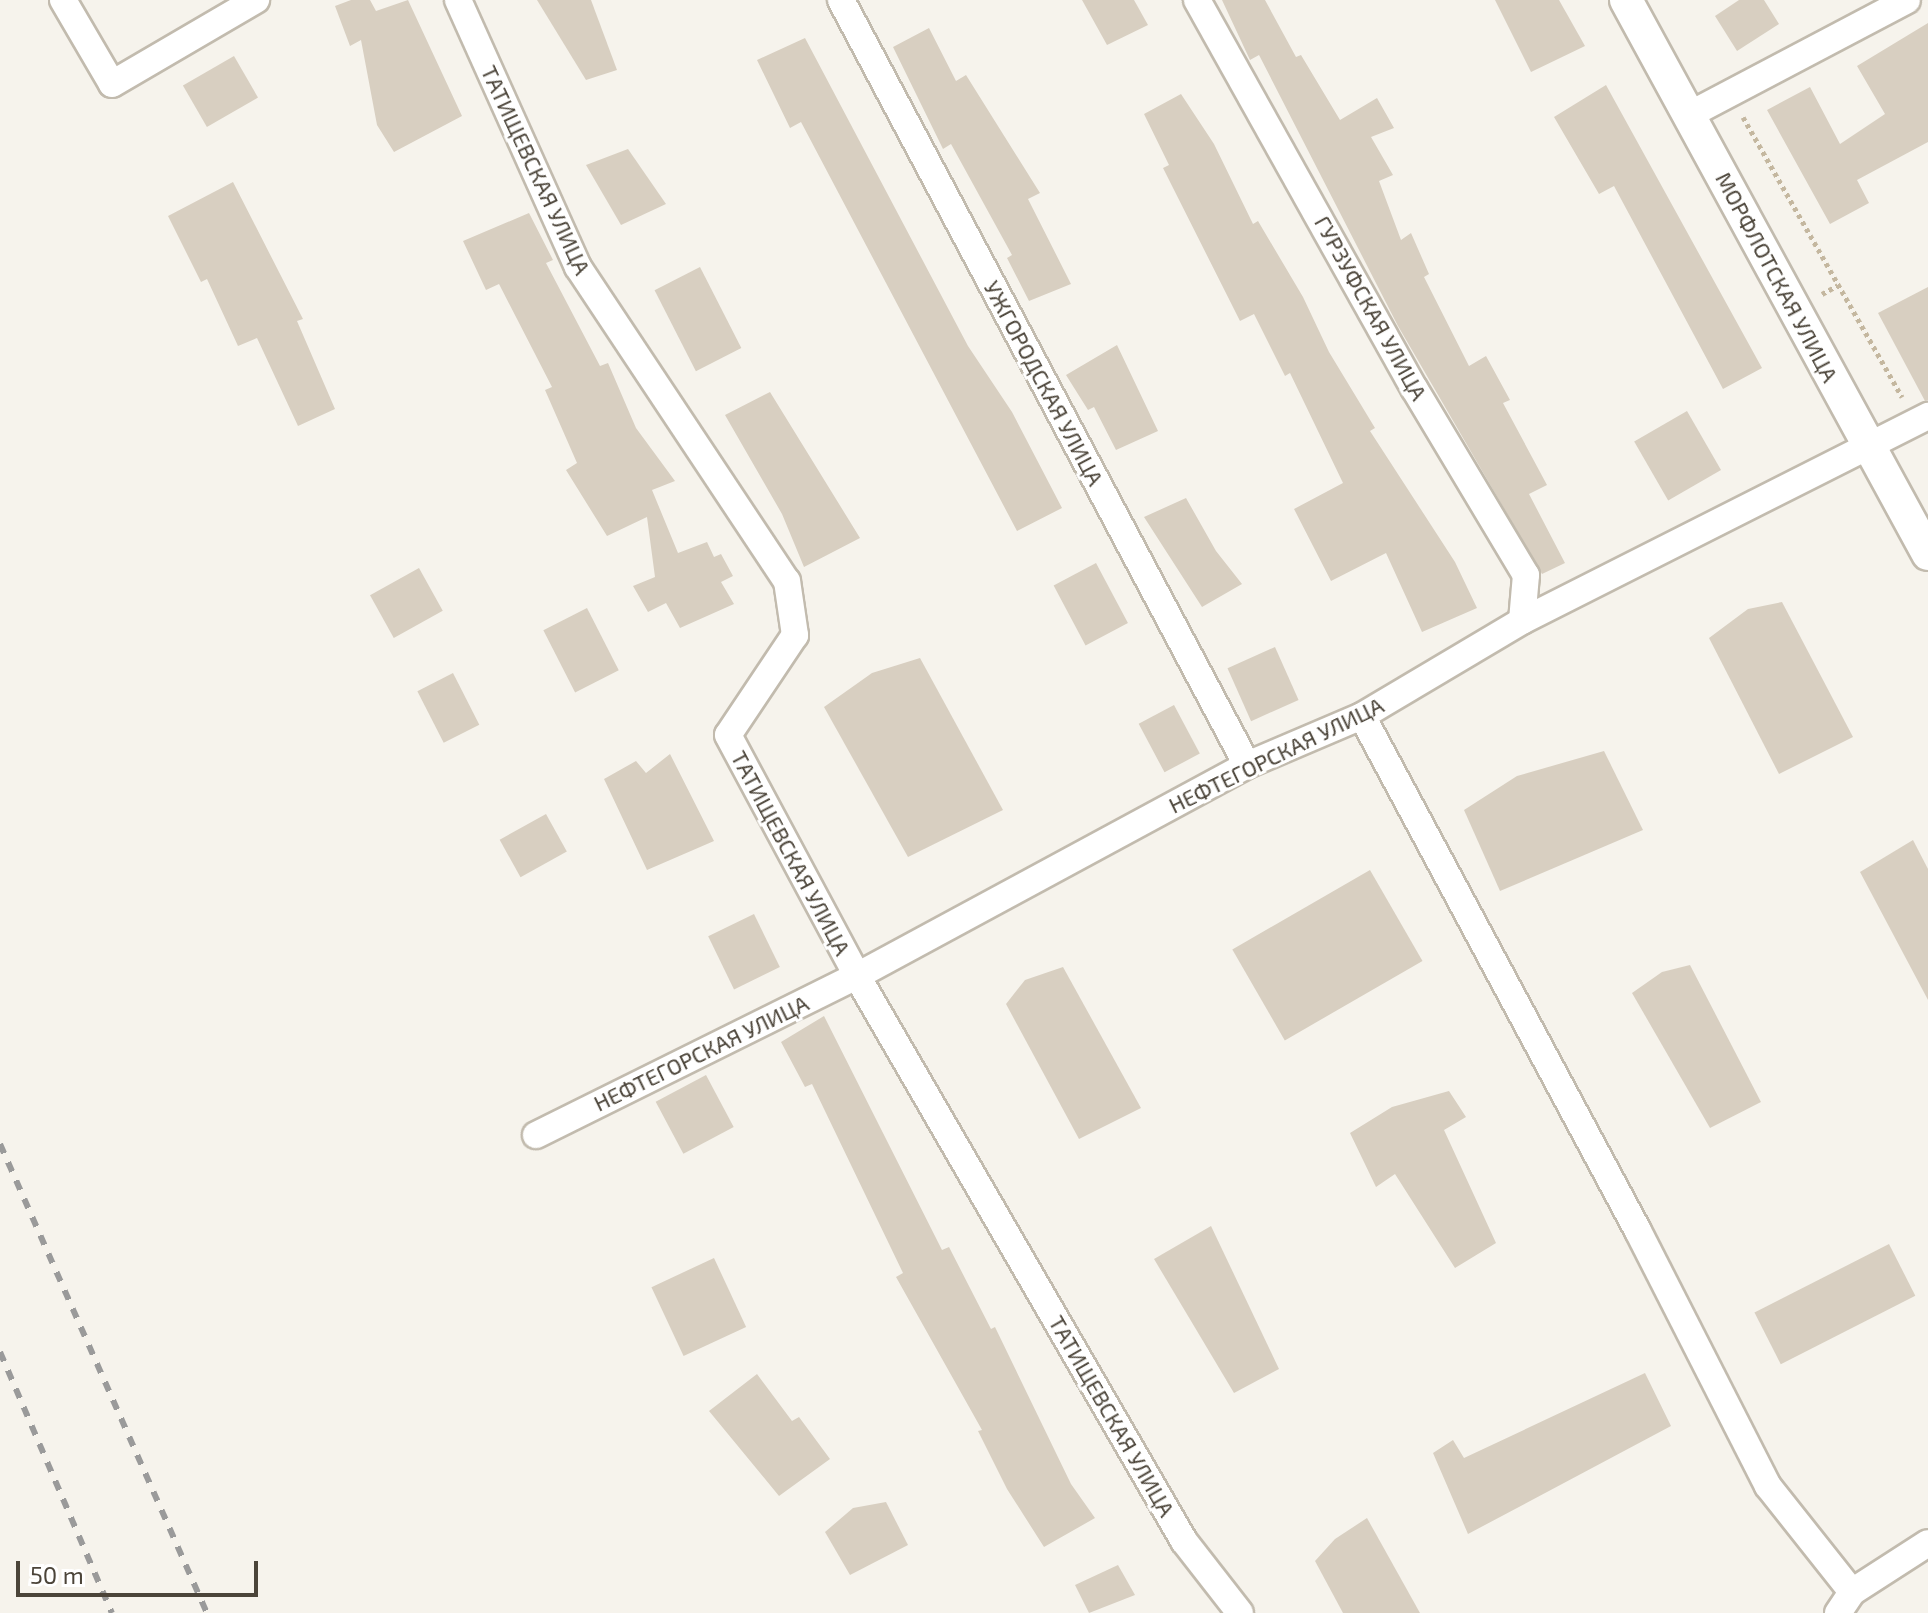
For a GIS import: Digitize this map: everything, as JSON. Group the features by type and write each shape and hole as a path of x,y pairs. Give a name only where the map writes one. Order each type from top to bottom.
{"street":[{"path":"63,0 112,84 256,0"},
{"name":"ТАТИЩЕВСКАЯ УЛИЦА","path":"458,0 578,267 787,581 795,635 728,735 857,976 1184,1541 1240,1613"},
{"name":"УЖГОРОДСКАЯ УЛИЦА","path":"841,0 1247,765"},
{"name":"ГУРЗУФСКАЯ УЛИЦА","path":"1197,0 1414,388 1526,575 1522,621"},
{"name":"МОРФЛОТСКАЯ УЛИЦА","path":"1626,0 1691,114 1868,448 1928,554"},
{"path":"1691,114 1907,0"},
{"name":"НЕФТЕГОРСКАЯ УЛИЦА","path":"536,1135 857,976 1247,765 1362,716 1522,621 1922,419"},
{"path":"1362,716 1638,1231 1768,1486 1845,1602 1928,1543"}],"path":[{"path":"1730,94 1922,419"}],"building":[{"path":"351,0 370,0 376,11 408,0 462,116 394,152 377,125 361,40 350,46 335,6"},
{"path":"537,0 591,0 617,70 586,80"},
{"path":"1082,0 1134,0 1148,25 1107,45"},
{"path":"1222,0 1265,0 1296,57 1301,55 1340,120 1377,98 1394,128 1371,137 1393,175 1379,181 1401,240 1411,233 1429,274 1424,277 1469,366 1486,356 1510,400 1503,403 1547,485 1529,494 1565,563 1542,574 1398,326 1259,55 1250,60"},
{"path":"1495,0 1559,0 1585,46 1531,72"},
{"path":"1739,0 1764,0 1779,24 1737,51 1715,16"},
{"path":"1928,23 1928,142 1857,180 1869,203 1830,224 1767,110 1810,87 1840,144 1885,114 1857,66"},
{"path":"929,28 956,81 966,75 1040,193 1028,199 1071,284 1029,301 1007,258 1012,255 951,144 943,149 893,47"},
{"path":"805,38 968,346 1012,412 1062,508 1017,531 801,122 790,128 757,60"},
{"path":"234,56 258,98 207,127 183,86"},
{"path":"1606,85 1762,368 1723,389 1614,186 1599,194 1554,117"},
{"path":"1181,94 1214,144 1253,224 1258,221 1303,297 1329,352 1375,428 1370,431 1455,562 1477,608 1422,632 1386,553 1331,581 1294,509 1343,483 1290,373 1285,376 1254,314 1240,321 1163,168 1169,165 1144,114"},
{"path":"628,149 666,204 621,225 586,165"},
{"path":"233,182 303,319 297,321 335,409 298,426 257,338 238,346 207,279 201,282 168,216"},
{"path":"529,213 553,260 546,263 600,366 608,363 636,428 675,481 652,490 678,553 707,542 714,557 721,554 733,576 721,582 734,604 680,628 666,603 648,612 633,586 655,577 647,517 607,536 566,470 577,463 545,390 552,387 499,284 486,290 463,241"},
{"path":"700,267 741,348 696,371 655,290"},
{"path":"1928,287 1928,400 1925,401 1878,313"},
{"path":"1117,345 1158,431 1116,450 1094,407 1088,410 1066,375"},
{"path":"770,392 860,538 804,567 782,514 725,415"},
{"path":"1687,411 1721,470 1668,500 1634,442"},
{"path":"1186,498 1216,551 1242,584 1202,607 1144,517"},
{"path":"1096,563 1128,623 1086,646 1054,586"},
{"path":"419,568 443,611 394,638 370,595"},
{"path":"1782,602 1853,737 1779,774 1709,638 1748,609"},
{"path":"587,608 619,670 575,693 543,630"},
{"path":"1275,647 1299,700 1251,721 1227,668"},
{"path":"920,658 1003,810 908,857 824,707 872,673"},
{"path":"453,673 479,725 444,743 417,691"},
{"path":"1174,705 1200,754 1165,772 1139,724"},
{"path":"1604,751 1643,830 1500,891 1464,810 1517,776"},
{"path":"670,754 714,841 647,870 604,779 636,761 646,773"},
{"path":"546,814 567,852 520,877 500,840"},
{"path":"1913,840 1928,869 1928,1000 1860,872"},
{"path":"1370,870 1422,961 1285,1040 1232,950"},
{"path":"754,914 780,967 734,989 708,936"},
{"path":"1690,965 1761,1102 1710,1128 1632,993 1662,972"},
{"path":"1063,967 1141,1108 1079,1139 1006,1004 1025,980"},
{"path":"824,1016 942,1250 949,1247 991,1329 995,1327 1071,1484 1095,1518 1044,1547 1007,1489 978,1431 982,1430 896,1277 903,1273 812,1084 805,1087 781,1042"},
{"path":"706,1075 734,1127 683,1154 656,1102"},
{"path":"1449,1091 1466,1117 1444,1130 1496,1243 1455,1268 1395,1174 1376,1187 1350,1133 1392,1107"},
{"path":"1211,1226 1279,1369 1234,1393 1154,1259"},
{"path":"1889,1244 1915,1296 1781,1364 1754,1313"},
{"path":"714,1258 746,1327 684,1356 651,1287"},
{"path":"1645,1373 1671,1426 1468,1534 1433,1453 1453,1440 1464,1458"},
{"path":"757,1374 792,1421 799,1417 830,1459 779,1496 709,1411"},
{"path":"886,1502 908,1545 850,1575 825,1532 853,1508"},
{"path":"1367,1518 1420,1613 1343,1613 1315,1561 1335,1539"},
{"path":"1118,1565 1135,1595 1089,1613 1075,1585"}],"railway":[{"path":"0,1144 207,1613"},
{"path":"0,1352 112,1613"}]}
